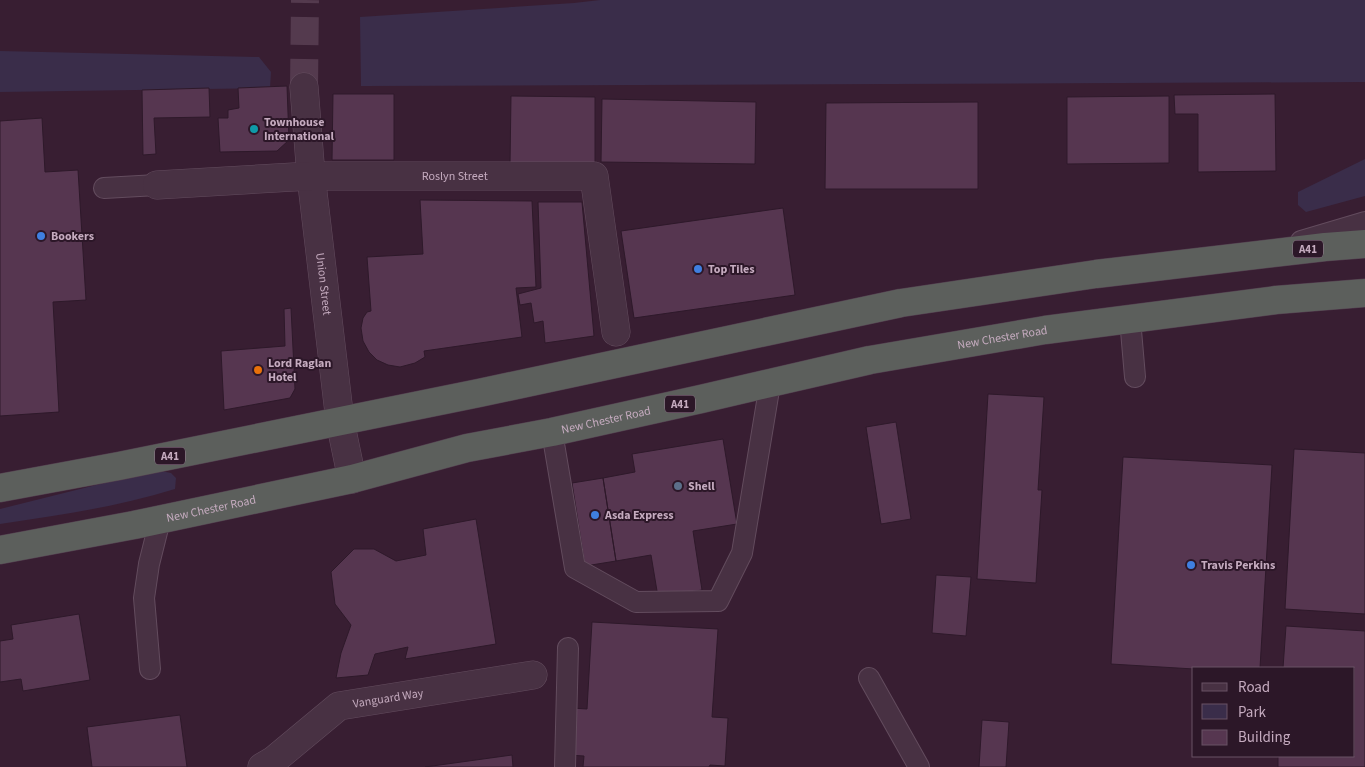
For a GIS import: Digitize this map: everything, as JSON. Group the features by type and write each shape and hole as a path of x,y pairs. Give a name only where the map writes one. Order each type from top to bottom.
{"highway":[{"name":"A41","path":"0,488 480,393 901,303 1096,274 1365,244"},
{"name":"New Chester Road","path":"0,550 160,520 352,479 467,448 552,432 880,359 1045,330 1276,300 1365,293"}],"street":[{"name":"Union Street","path":"304,87 311,176 340,421 352,479"},
{"name":"Roslyn Street","path":"157,185 311,176 594,176 616,332"},
{"name":"Vanguard Way","path":"262,767 274,760 339,706 533,675"}],"lane":[{"path":"104,188 157,185"},
{"path":"1252,256 1365,222"},
{"path":"1130,319 1135,377"},
{"path":"552,432 575,568 636,602 718,601 742,554 770,384"},
{"path":"150,669 144,598 149,564 160,520"},
{"path":"565,767 568,648"},
{"path":"869,678 919,767"}],"green space":[{"path":"600,0 1365,0 1365,82 361,86 360,17"},
{"path":"0,51 259,57 271,72 270,88 0,92"},
{"path":"1365,159 1365,196 1306,212 1298,205 1298,192"},
{"path":"156,470 171,473 176,478 175,489 110,506 0,524 0,509"}],"building":[{"name":"Townhouse International","path":"287,86 289,140 277,151 220,152 218,118 228,118 228,110 239,108 238,88"},
{"path":"209,88 210,117 154,118 156,154 143,155 142,90"},
{"path":"333,94 394,94 394,160 332,160"},
{"path":"1275,94 1276,171 1198,172 1198,114 1175,114 1174,95"},
{"path":"511,96 595,97 595,165 510,164"},
{"path":"1169,96 1169,163 1067,164 1067,97"},
{"path":"602,99 756,102 755,164 601,162"},
{"path":"978,102 978,189 825,189 826,103"},
{"name":"Bookers","path":"42,118 45,172 78,170 86,300 53,302 59,412 0,416 0,121"},
{"path":"420,200 532,201 536,287 516,288 522,337 424,351 425,357 415,363 400,367 388,365 377,360 369,352 363,341 361,328 363,318 367,312 371,311 367,257 423,254"},
{"path":"538,202 582,202 594,336 545,343 543,321 534,323 531,303 520,305 518,294 541,288"},
{"path":"783,208 795,295 634,318 621,231"},
{"name":"Lord Raglan Hotel","path":"291,308 295,389 290,398 224,410 221,351 285,346 284,309"},
{"path":"988,394 1044,397 1038,490 1042,490 1036,583 977,579"},
{"path":"896,422 911,519 881,524 866,427"},
{"path":"723,439 737,524 693,531 702,590 658,597 651,555 616,561 603,478 635,472 632,454"},
{"path":"1294,449 1365,453 1365,614 1285,609"},
{"name":"Travis Perkins","path":"1123,457 1272,465 1260,667 1192,667 1192,669 1111,664"},
{"path":"603,478 616,561 585,566 572,483"},
{"path":"476,519 496,644 405,659 408,647 375,654 368,675 336,678 341,653 351,625 335,604 331,572 354,549 374,549 396,561 426,555 423,529"},
{"path":"936,575 971,577 966,636 932,633"},
{"path":"79,614 90,680 23,691 21,679 0,682 0,641 13,639 11,625"},
{"path":"592,622 718,629 712,717 728,718 725,766 583,767 584,756 568,755 571,708 587,709"},
{"path":"1286,626 1365,631 1365,767 1278,767 1278,757 1355,757 1355,667 1283,667"},
{"path":"180,715 187,767 92,767 87,727"},
{"path":"982,720 1009,722 1006,767 979,767"},
{"path":"512,755 513,767 425,767"}],"tunnel":[{"path":"304,87 305,0"}],"place":[{"name":"Townhouse International","path":"254,129"},
{"name":"Bookers","path":"41,236"},
{"name":"Top Tiles","path":"698,269"},
{"name":"Lord Raglan Hotel","path":"258,370"},
{"name":"Shell","path":"678,486"},
{"name":"Asda Express","path":"595,515"},
{"name":"Travis Perkins","path":"1191,565"}]}
